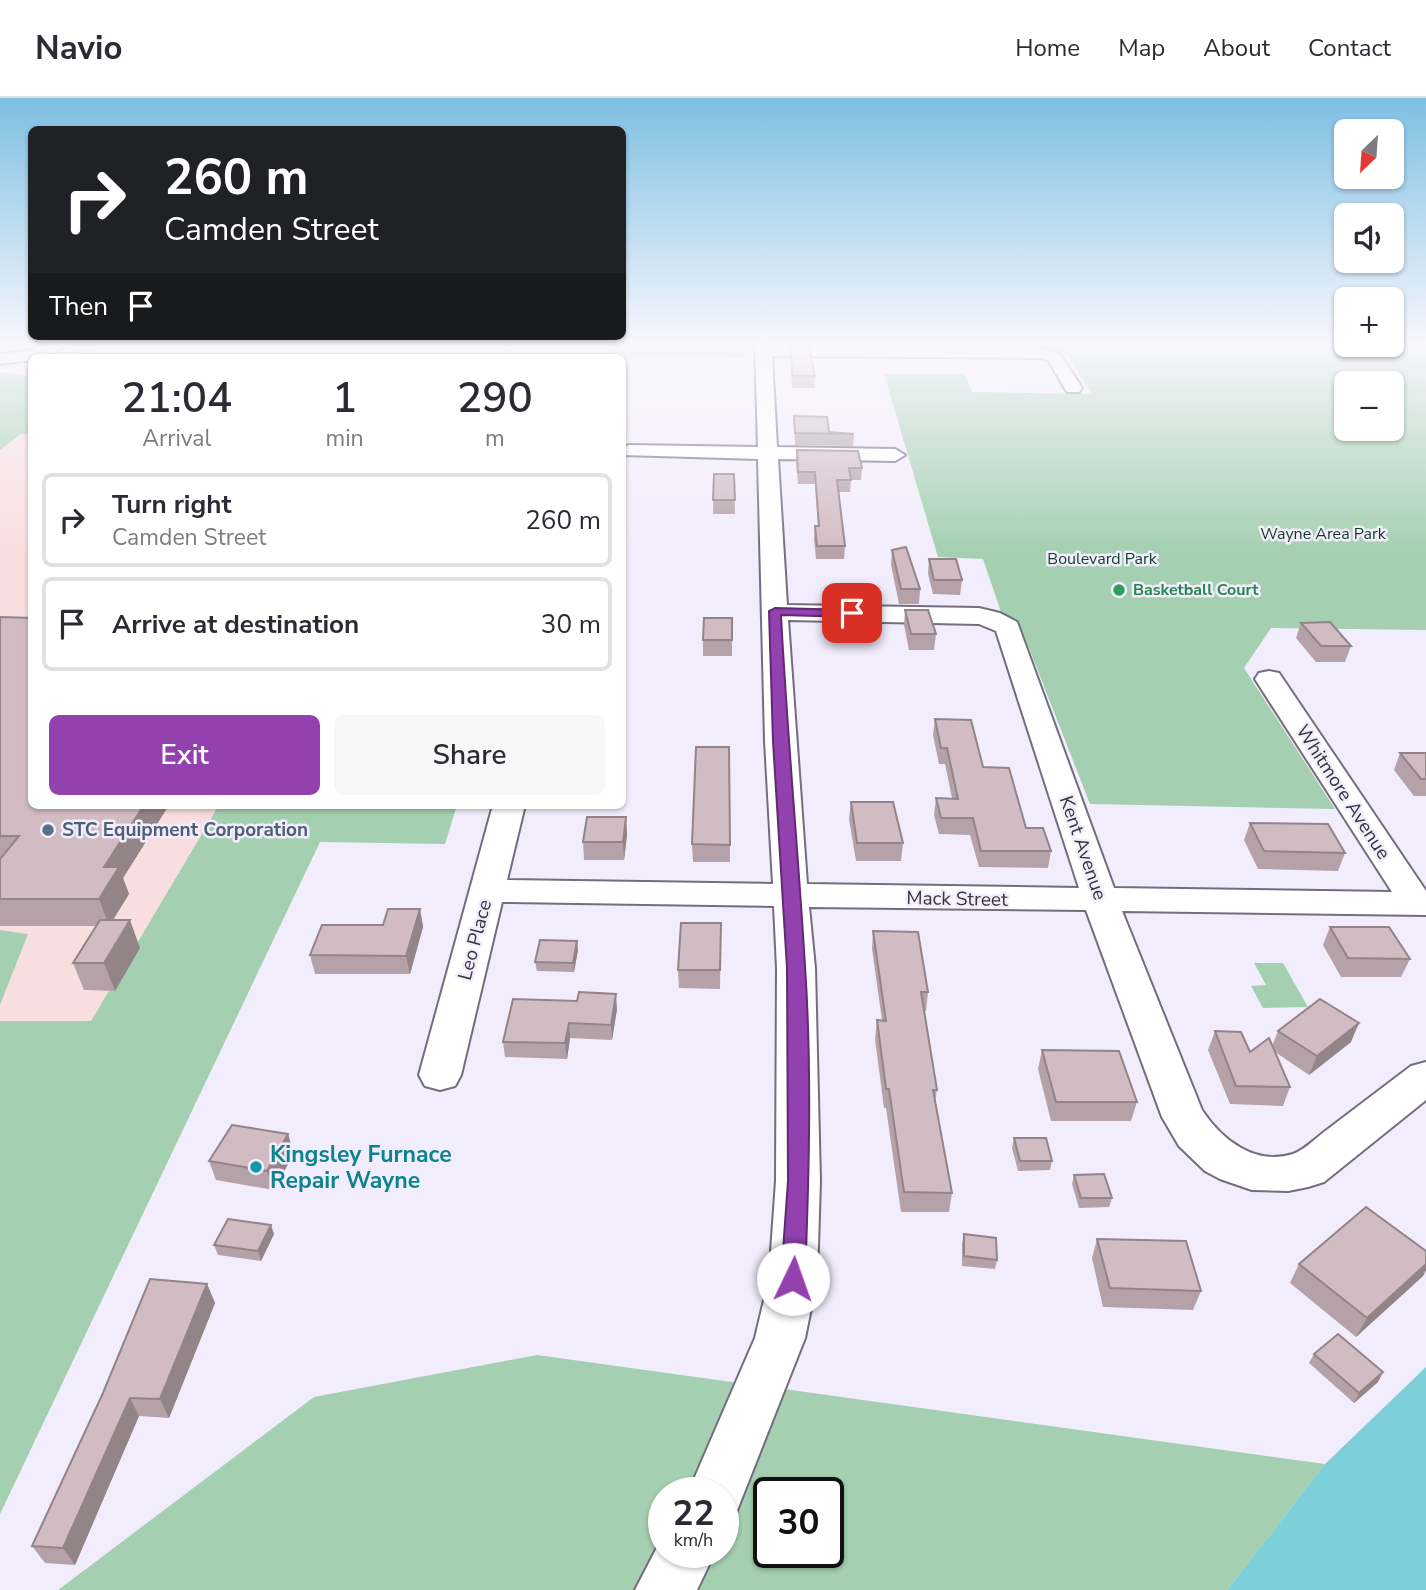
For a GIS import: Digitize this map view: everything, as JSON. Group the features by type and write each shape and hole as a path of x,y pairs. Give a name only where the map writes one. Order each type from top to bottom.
{"street":[{"path":"723,1477 780,1338 793,1279 798,1181 796,968 780,741 765,414"},
{"path":"630,451 895,455"},
{"name":"Kent Avenue","path":"775,611 990,618 1007,627 1101,900 1171,1085 1187,1124 1210,1151 1233,1166 1258,1174 1284,1176 1308,1169 1426,1077"},
{"name":"Whitmore Avenue","path":"1269,679 1422,904"},
{"name":"Leo Place","path":"440,1075 508,809"},
{"name":"Mack Street","path":"487,891 1422,904"},
{"path":"665,1590 677,1568"}],"shaded area":[{"path":"21,434 28,434 28,809 217,809 91,1021 0,1021 0,1005 28,934 0,930 0,450"}],"green space":[{"path":"0,414 28,414 28,434 21,434 0,450"},
{"path":"896,414 1334,414 1334,441 1404,441 1404,414 1426,414 1426,630 1271,628 1244,668 1335,809 1090,804 1020,625 1001,612 983,559 938,557"},
{"path":"217,809 456,809 445,844 320,842 0,1514 0,1021 91,1021"},
{"path":"0,930 28,934 0,1005"},
{"path":"1254,963 1283,963 1308,1007 1263,1008 1251,986 1266,985"},
{"path":"537,1355 1325,1464 1227,1590 58,1590 314,1397"}],"water":[{"path":"1426,1367 1426,1590 1227,1590 1325,1464"}],"building":[{"path":"794,416 827,417 829,432 854,434 795,433"},
{"path":"797,450 858,451 862,468 849,468 851,480 837,480 845,546 817,546 815,526 819,526 815,472 798,472"},
{"path":"714,474 734,474 735,500 713,500"},
{"path":"906,547 920,589 901,589 892,550"},
{"path":"929,559 956,559 962,580 934,580"},
{"path":"905,610 928,610 936,634 911,634"},
{"path":"0,617 28,618 28,809 141,809 104,867 119,867 99,899 0,899 0,859 19,836 0,836"},
{"path":"704,618 732,618 732,640 703,640"},
{"path":"1330,622 1351,646 1321,646 1301,623"},
{"path":"935,719 971,720 983,767 1009,768 1026,828 1043,828 1051,851 981,851 973,818 941,818 936,798 958,799 947,748 941,748"},
{"path":"696,747 729,747 730,845 692,844"},
{"path":"1400,753 1426,753 1426,779 1421,779"},
{"path":"851,802 893,802 903,843 857,843"},
{"path":"587,817 626,817 623,842 583,842"},
{"path":"1250,823 1328,824 1345,853 1264,851"},
{"path":"388,909 420,909 406,956 310,955 322,925 383,925"},
{"path":"100,920 130,920 104,963 73,963"},
{"path":"681,923 721,923 720,970 678,970"},
{"path":"1330,927 1389,927 1410,959 1348,958"},
{"path":"873,931 918,932 928,992 921,992 937,1090 933,1090 952,1193 904,1192 877,1020 886,1021"},
{"path":"540,940 577,941 573,963 535,962"},
{"path":"579,992 616,994 611,1025 569,1023 565,1043 503,1042 513,999 577,1001"},
{"path":"1320,999 1359,1023 1317,1056 1278,1031"},
{"path":"1215,1031 1241,1032 1250,1052 1269,1038 1290,1087 1236,1086"},
{"path":"1042,1050 1119,1051 1137,1102 1056,1102"},
{"path":"232,1125 288,1134 267,1171 209,1161"},
{"path":"1014,1138 1046,1138 1052,1161 1020,1161"},
{"path":"1104,1174 1112,1198 1081,1198 1074,1175"},
{"path":"1366,1207 1426,1251 1426,1264 1367,1318 1299,1264"},
{"path":"228,1219 271,1225 258,1251 214,1245"},
{"path":"964,1234 996,1238 997,1260 964,1256"},
{"path":"1097,1239 1186,1241 1201,1291 1110,1288"},
{"path":"150,1279 207,1284 160,1399 130,1398 63,1548 32,1546 103,1393"},
{"path":"1338,1334 1383,1372 1359,1393 1314,1354"}],"place":[{"name":"Basketball Court","path":"1119,590"},
{"name":"STC Equipment Corporation","path":"48,830"},
{"name":"Kingsley Furnace Repair Wayne","path":"256,1167"}],"route":[{"path":"793,1279 798,1181 796,968 780,741 775,611 852,613"}],"park label":[{"name":"Wayne Area Park","path":"1323,534"},
{"name":"Boulevard Park","path":"1102,559"}]}
